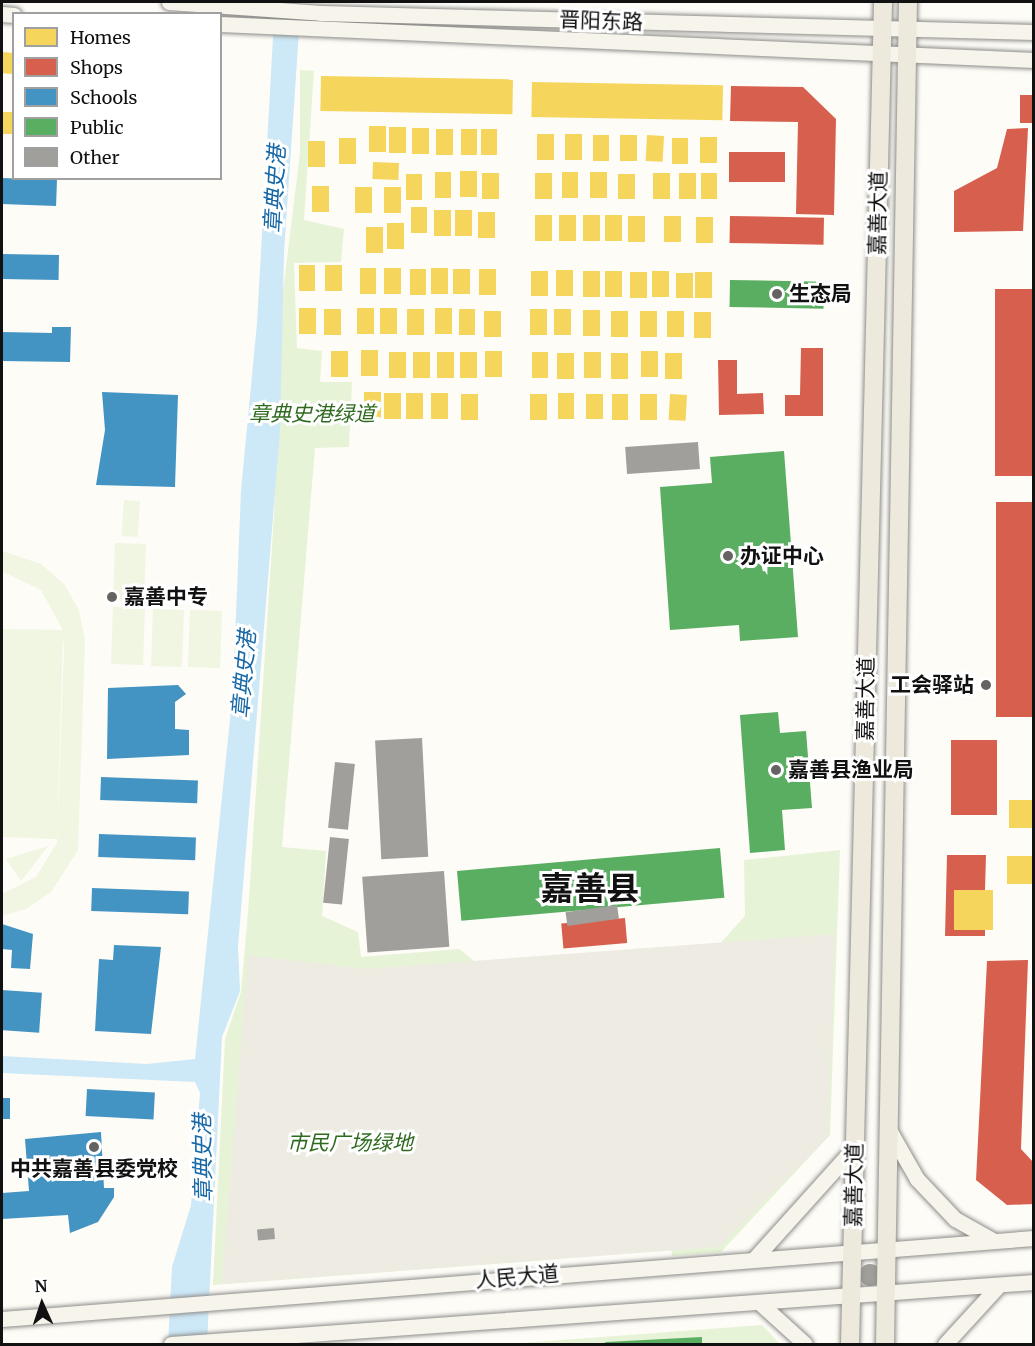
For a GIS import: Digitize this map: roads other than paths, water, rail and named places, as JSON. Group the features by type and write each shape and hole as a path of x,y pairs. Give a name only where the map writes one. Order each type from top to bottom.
{"main road":[{"name":"晋阳东路","path":"169,2 321,13 1034,32"},
{"name":"嘉善大道","path":"850,1344 883,2"},
{"name":"嘉善大道","path":"885,1344 908,2"},
{"name":"晋阳东路","path":"222,24 1034,60"},
{"path":"888,1128 917,1179 954,1218 994,1241"},
{"path":"754,1259 855,1147"},
{"name":"人民大道","path":"2,1319 1034,1238"},
{"name":"人民大道","path":"171,1344 851,1298 1034,1282"},
{"path":"945,1344 999,1285"},
{"path":"761,1304 805,1344"}],"water":[{"name":"章典史港","path":"275,2 301,2 284,252 280,431 238,947 240,991 222,1037 207,1344 168,1344 172,1267 191,1205 200,1093 195,1082 2,1073 2,1056 147,1064 195,1059 233,690 241,490 257,323"}],"place":[{"name":"生态局","path":"777,294"},
{"name":"办证中心","path":"728,556"},
{"name":"嘉善中专","path":"112,597"},
{"name":"工会驿站","path":"986,685"},
{"name":"嘉善县渔业局","path":"776,770"},
{"name":"中共嘉善县委党校","path":"94,1147"}],"district":[{"name":"嘉善县","path":"590,889"}],"park label":[{"name":"章典史港绿道","path":"312,414"},
{"name":"市民广场绿地","path":"350,1143"}]}
